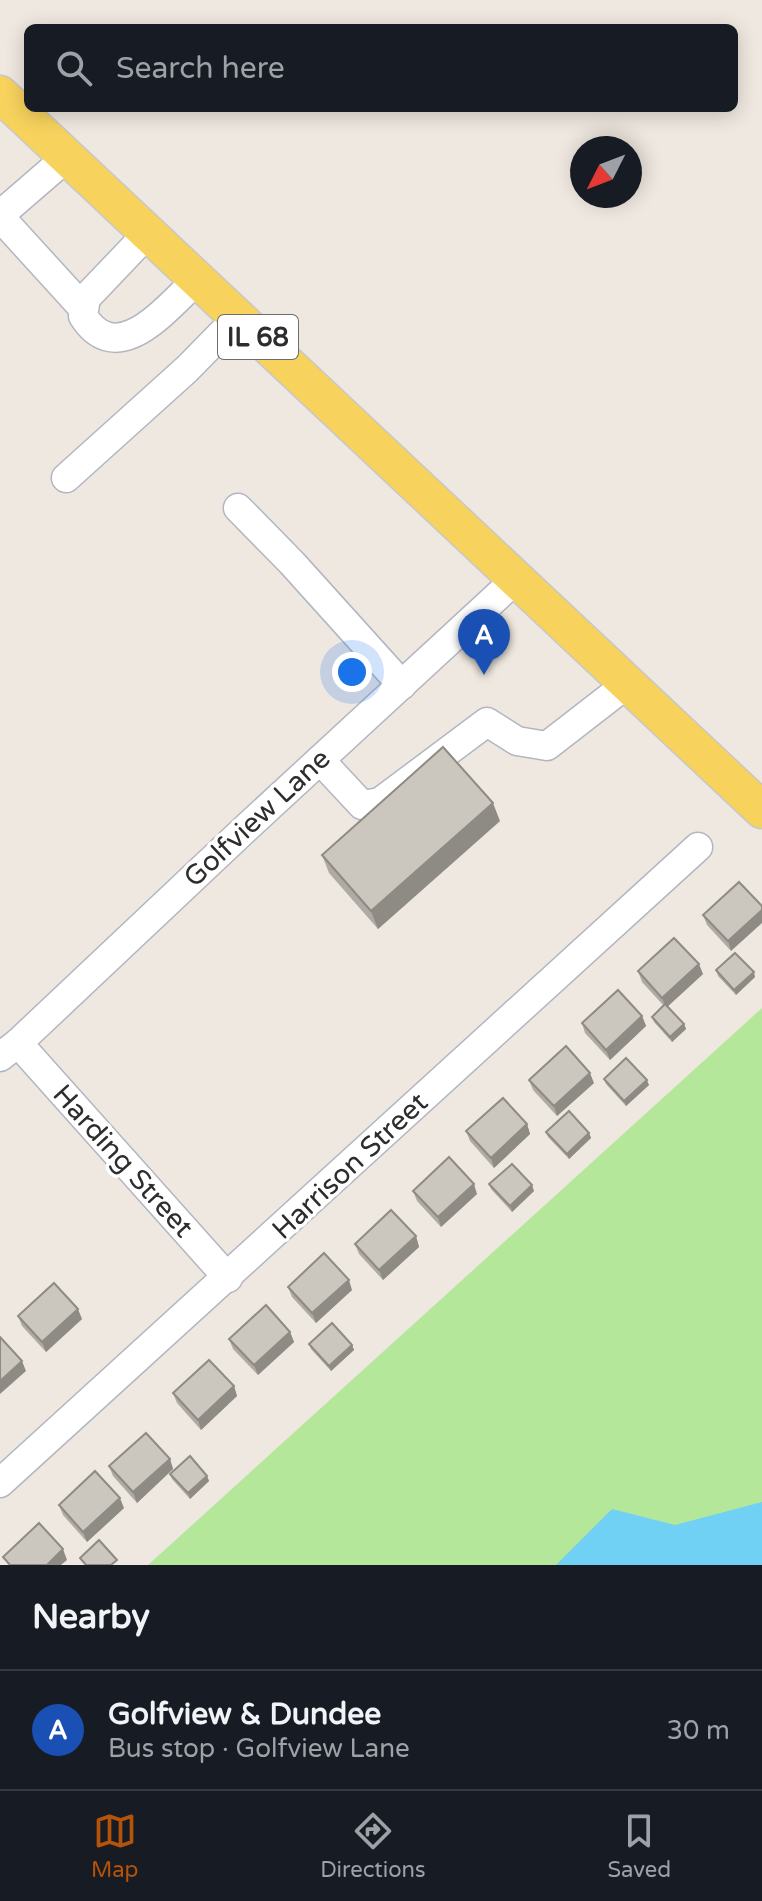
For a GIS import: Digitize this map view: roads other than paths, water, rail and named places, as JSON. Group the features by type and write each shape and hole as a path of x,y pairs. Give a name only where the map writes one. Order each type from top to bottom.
{"main road":[{"name":"IL 68","path":"0,94 762,810"}],"street":[{"path":"67,157 0,216 83,308"},
{"path":"148,233 86,298 83,316 97,334 115,339 127,337 149,324 197,280"},
{"path":"66,478 187,369 237,318"},
{"path":"238,508 402,685"},
{"name":"Golfview Lane","path":"9,1050 515,580"},
{"path":"320,760 362,805 380,802 487,722 517,741 547,746 627,684"},
{"name":"Harrison Street","path":"0,1483 698,847"},
{"name":"Harding Street","path":"9,1050 228,1278"}],"water":[{"path":"762,1502 762,1565 556,1565 612,1509 675,1525"}],"place":[{"name":"Golfview & Dundee","path":"484,675"}]}
